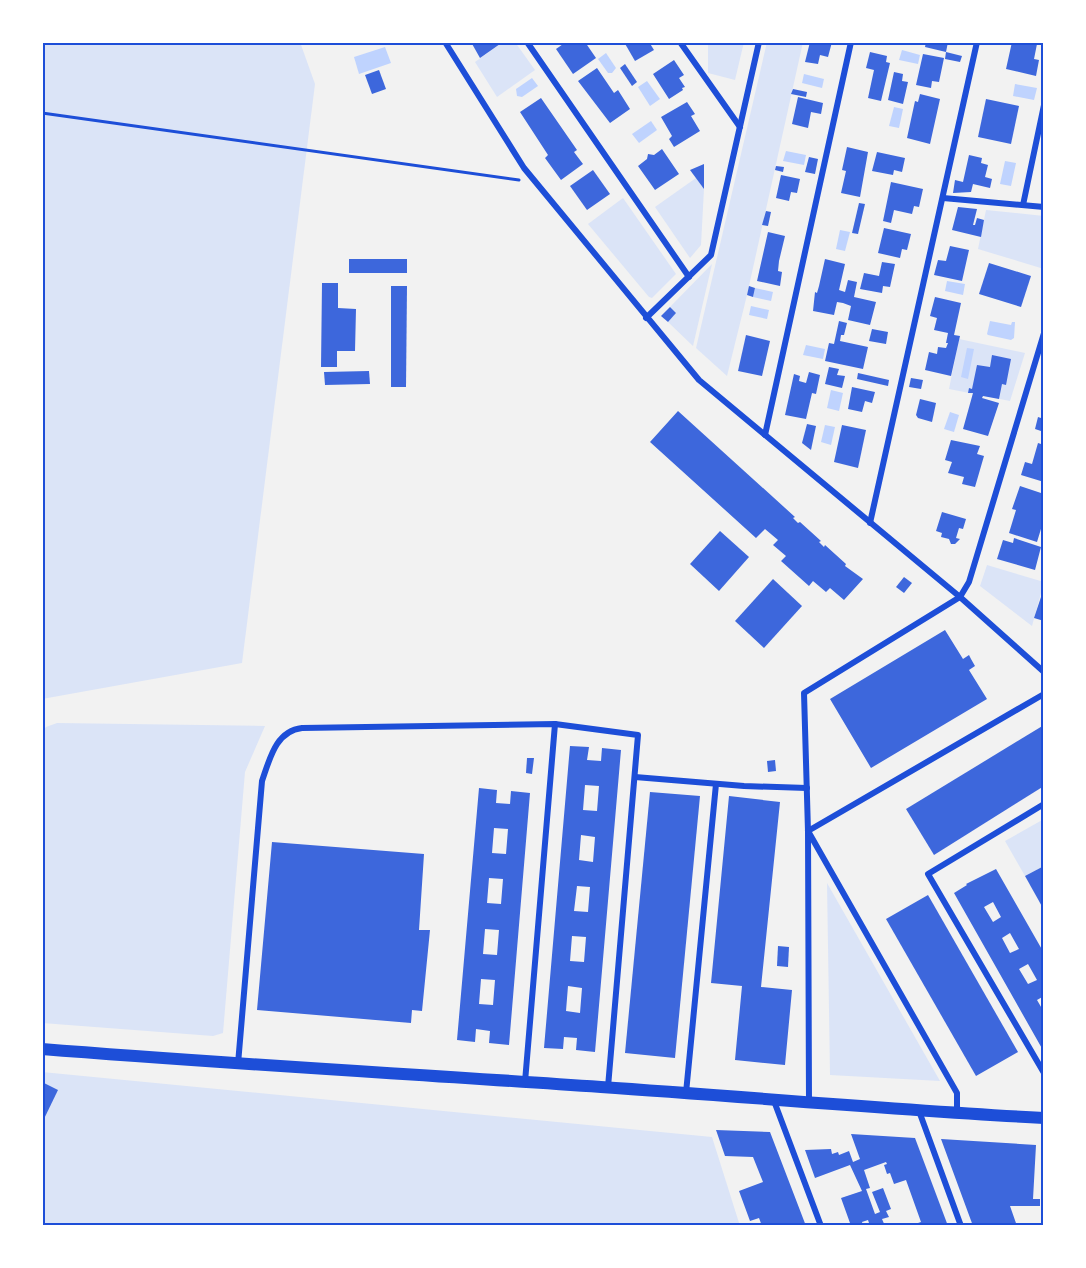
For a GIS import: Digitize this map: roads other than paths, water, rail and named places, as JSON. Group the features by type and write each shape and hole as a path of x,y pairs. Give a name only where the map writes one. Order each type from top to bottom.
{"main road":[{"path":"42,1049 1044,1118"}],"street":[{"path":"445,42 524,168 699,380 960,597 1044,672"},
{"path":"526,42 689,277"},
{"path":"680,42 740,127"},
{"path":"646,318 711,255 759,42"},
{"path":"765,435 851,42"},
{"path":"870,523 977,42"},
{"path":"1023,205 1044,105"},
{"path":"943,198 1044,207"},
{"path":"809,1103 808,831 804,693 960,597 969,582 1044,333"},
{"path":"808,831 1044,693"},
{"path":"525,1082 555,724"},
{"path":"238,1064 262,781 281,738 290,729 302,728 555,724 638,735 608,1087"},
{"path":"635,777 716,784 807,788"},
{"path":"686,1093 716,784"},
{"path":"1044,804 928,874 1044,1073"},
{"path":"808,831 957,1093 957,1113"},
{"path":"773,1100 821,1226"},
{"path":"919,1111 961,1226"}],"water":[{"path":"385,47 391,63 359,74 354,57"},
{"path":"902,50 920,55 918,64 899,60"},
{"path":"606,53 616,68 612,73 608,73 598,59"},
{"path":"804,74 824,79 822,88 802,83"},
{"path":"532,78 538,86 522,97 517,96 516,89"},
{"path":"647,81 660,99 650,106 638,87"},
{"path":"1015,84 1037,88 1034,100 1013,96"},
{"path":"894,107 903,109 899,128 889,126"},
{"path":"651,121 657,130 639,143 632,134"},
{"path":"786,151 806,155 804,165 783,161"},
{"path":"1005,161 1016,163 1011,186 1000,184"},
{"path":"840,230 850,232 845,251 836,249"},
{"path":"947,281 965,284 963,295 945,291"},
{"path":"755,288 773,292 771,301 753,297"},
{"path":"751,306 769,310 767,319 749,315"},
{"path":"990,321 1011,325 1015,322 1014,338 1011,340 988,335"},
{"path":"806,345 825,349 823,359 803,355"},
{"path":"967,348 974,349 968,379 961,377"},
{"path":"831,390 843,393 839,411 827,408"},
{"path":"950,412 959,415 954,432 944,429"},
{"path":"825,425 835,427 831,445 821,442"}]}
